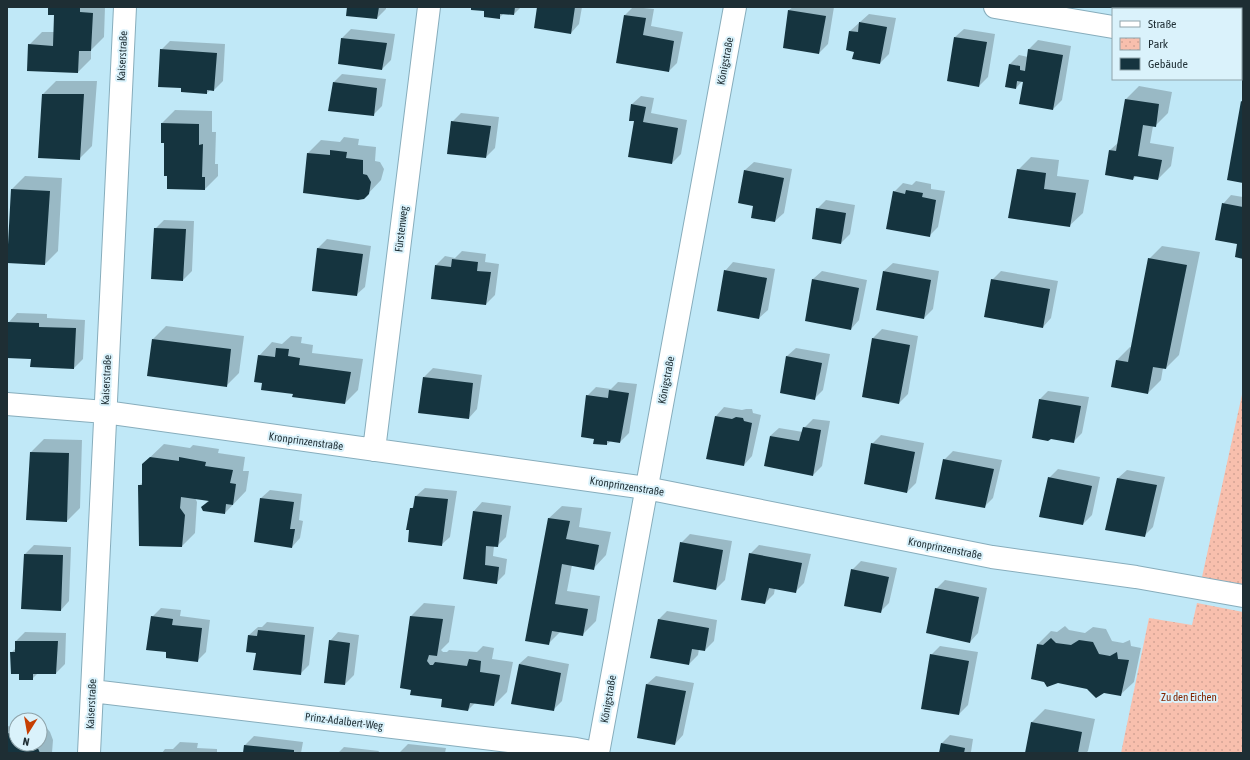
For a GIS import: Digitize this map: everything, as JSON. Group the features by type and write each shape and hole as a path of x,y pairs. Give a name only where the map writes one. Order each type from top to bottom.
{"street":[{"name":"Kaiserstraße","path":"89,753 124,7"},
{"name":"Fürstenweg","path":"374,450 429,7"},
{"name":"Königstraße","path":"597,753 735,7"},
{"path":"995,7 1112,27"},
{"name":"Kronprinzenstraße","path":"7,404 105,412 646,488 992,557 1136,577 1243,596"},
{"name":"Prinz-Adalbert-Weg","path":"92,691 576,749 597,753"}],"green space":[{"path":"1243,390 1243,586 1202,577"},
{"name":"Zu den Eichen","path":"1197,603 1243,612 1243,753 1121,753 1149,618 1192,625"}],"building":[{"path":"48,7 80,7 80,12 93,13 91,51 79,51 78,73 27,71 28,44 53,46 54,15 48,15"},
{"path":"347,7 379,7 377,19 346,16"},
{"path":"471,7 515,7 514,15 500,14 500,19 484,17 484,11 471,10"},
{"path":"537,7 575,7 571,34 534,28"},
{"path":"788,10 826,16 819,54 783,48"},
{"path":"624,15 646,18 643,35 674,41 669,72 616,63"},
{"path":"859,22 887,27 880,64 852,59 854,52 846,50 849,31 858,32"},
{"path":"954,37 987,42 979,87 947,81"},
{"path":"341,38 387,43 382,70 338,64"},
{"path":"160,49 217,53 214,91 207,90 207,94 181,92 181,88 158,87"},
{"path":"1028,49 1063,55 1053,110 1019,104 1023,82 1017,81 1016,89 1005,87 1009,64 1020,66 1020,70 1025,71"},
{"path":"333,82 377,88 374,116 328,111"},
{"path":"42,94 84,94 80,160 38,158"},
{"path":"1125,99 1159,104 1156,127 1143,125 1138,156 1162,160 1158,180 1134,176 1133,180 1105,175 1109,150 1116,151"},
{"path":"1241,101 1243,102 1243,183 1227,180"},
{"path":"631,104 646,107 643,122 678,128 672,164 628,157 634,121 629,121"},
{"path":"451,121 491,126 486,158 447,154"},
{"path":"161,123 199,124 199,145 203,144 202,177 205,177 205,190 167,189 167,176 164,176 164,143 161,143"},
{"path":"330,150 347,152 346,158 363,160 363,174 367,175 371,182 369,194 364,199 358,200 303,193 307,153 330,155"},
{"path":"1017,169 1046,173 1044,189 1076,193 1070,227 1008,218"},
{"path":"744,170 784,178 775,222 751,218 753,206 738,203"},
{"path":"11,189 50,191 45,265 7,263"},
{"path":"906,190 923,193 922,197 936,200 930,237 886,229 893,191 905,194"},
{"path":"1222,203 1243,207 1243,259 1235,257 1237,244 1215,240"},
{"path":"816,208 846,213 841,244 812,239"},
{"path":"154,228 186,229 183,281 151,279"},
{"path":"317,248 363,254 357,296 312,291"},
{"path":"1148,258 1187,265 1166,369 1153,367 1148,394 1111,387 1116,360 1128,362"},
{"path":"452,259 478,262 477,271 491,272 486,305 431,299 435,265 451,267"},
{"path":"724,270 767,278 759,319 717,311"},
{"path":"883,271 931,280 924,319 876,310"},
{"path":"812,279 859,288 851,330 805,321"},
{"path":"991,279 1050,289 1043,328 984,317"},
{"path":"8,322 39,323 39,327 76,328 74,369 30,367 31,359 7,358"},
{"path":"872,338 910,345 899,404 862,397"},
{"path":"152,339 231,349 227,387 147,376"},
{"path":"276,348 289,349 288,356 300,358 299,365 351,372 345,404 292,397 293,394 261,390 262,383 254,382 258,355 275,357"},
{"path":"786,356 822,363 815,400 780,393"},
{"path":"423,377 473,383 469,419 418,413"},
{"path":"609,390 629,393 620,443 607,441 607,445 593,444 594,439 581,437 586,395 608,398"},
{"path":"1039,399 1081,406 1074,443 1051,439 1048,441 1032,438"},
{"path":"715,416 732,419 736,417 743,418 744,421 752,423 744,466 706,459"},
{"path":"803,427 821,430 813,476 764,466 770,436 799,441"},
{"path":"871,443 915,452 907,493 864,484"},
{"path":"30,452 69,453 67,522 26,520"},
{"path":"150,457 179,461 179,457 206,462 205,466 233,470 230,483 236,484 233,505 226,504 225,514 203,511 201,507 209,501 181,497 180,508 185,515 182,547 139,546 138,485 142,485 142,464"},
{"path":"943,459 994,469 985,508 935,499"},
{"path":"1048,477 1092,486 1083,525 1039,517"},
{"path":"1117,478 1157,485 1145,537 1105,530"},
{"path":"415,496 448,499 442,546 408,542 409,530 406,530 410,508 413,508"},
{"path":"260,498 294,502 290,529 295,529 292,548 254,542"},
{"path":"473,511 502,515 498,547 486,546 485,565 499,567 497,584 463,579"},
{"path":"548,518 570,521 566,539 599,545 594,570 562,564 555,604 588,609 583,636 552,631 549,645 525,641"},
{"path":"680,542 723,550 716,590 673,582"},
{"path":"749,553 802,563 796,593 769,588 765,604 741,600"},
{"path":"24,554 63,555 61,611 21,609"},
{"path":"851,569 889,577 881,613 844,606"},
{"path":"935,588 979,597 970,643 926,633"},
{"path":"151,616 173,619 172,625 202,628 198,662 166,658 166,652 146,650"},
{"path":"410,616 443,619 437,656 429,655 427,661 430,665 433,665 435,662 467,666 469,659 481,661 480,672 500,675 494,706 470,703 468,711 441,707 442,699 410,695 411,690 400,688"},
{"path":"658,619 709,628 705,651 692,649 689,665 650,658"},
{"path":"258,630 305,635 301,675 253,670 256,653 246,652 248,635 257,636"},
{"path":"1051,638 1056,643 1071,645 1079,640 1093,642 1099,654 1110,656 1117,652 1118,659 1129,660 1121,696 1104,693 1096,698 1087,689 1058,683 1047,687 1044,682 1031,679 1037,644 1043,645"},
{"path":"329,640 350,643 345,685 324,683"},
{"path":"15,641 58,641 56,674 33,674 33,680 19,680 19,674 11,674 10,652 15,652"},
{"path":"930,654 969,661 959,715 921,709"},
{"path":"519,664 561,673 554,711 511,704"},
{"path":"646,684 686,691 675,745 637,738"},
{"path":"1031,722 1082,732 1078,753 1025,753"},
{"path":"7,733 8,752 40,753 7,753"},
{"path":"941,743 965,748 964,753 939,753"},
{"path":"244,745 294,750 294,753 243,753"}]}
